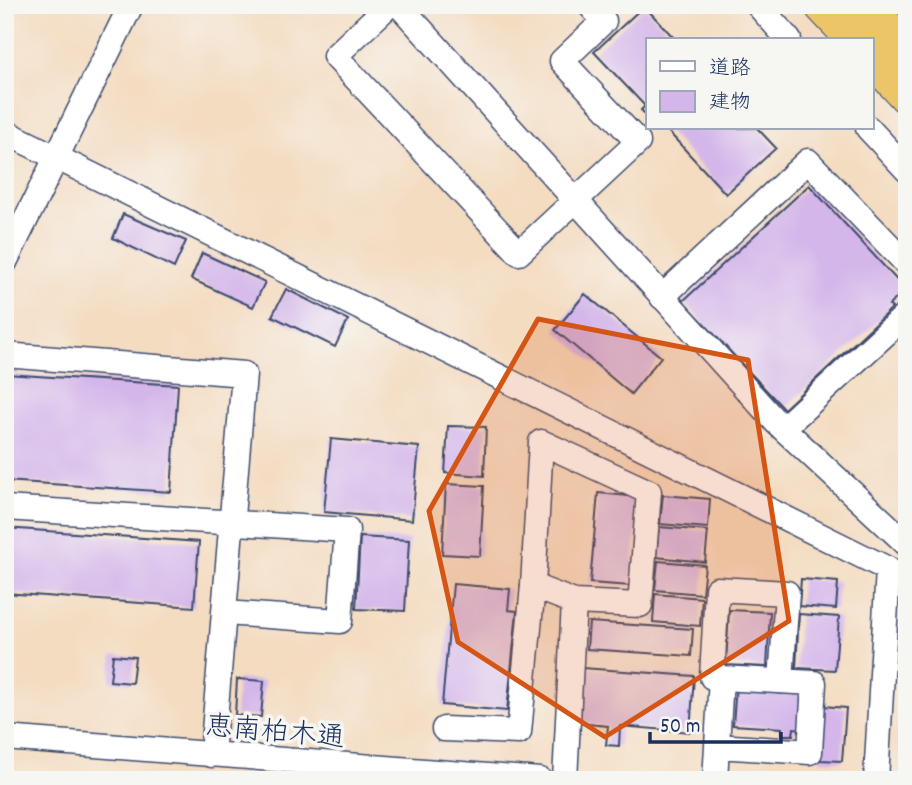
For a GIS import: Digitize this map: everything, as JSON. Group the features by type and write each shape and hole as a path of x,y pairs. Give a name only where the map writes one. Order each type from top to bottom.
{"highway":[{"path":"823,5 854,38"},
{"path":"865,5 907,51"},
{"path":"874,59 907,95"}],"street":[{"path":"5,262 131,5"},
{"path":"389,5 335,57 519,253 638,142 562,61 604,21 590,5"},
{"path":"399,5 783,428 907,544"},
{"path":"758,5 787,38"},
{"path":"870,130 907,170"},
{"path":"5,132 888,569"},
{"path":"663,297 808,161 907,264"},
{"path":"783,428 907,314"},
{"path":"5,355 244,374 212,755"},
{"path":"444,729 519,732 533,586 541,442 649,492 640,605 574,602 533,586"},
{"path":"5,508 347,530 340,621 225,613"},
{"path":"876,780 888,569 907,553"},
{"path":"717,746 810,751 814,683 712,677 718,589 787,593 781,681"},
{"path":"565,780 574,602"},
{"path":"715,780 721,678"},
{"name":"恵南柏木通","path":"5,738 212,755 380,774 540,780"}],"highlighted area":[{"path":"538,319 748,360 789,621 605,737 458,642 429,511"}],"building":[{"path":"644,6 674,38 646,38 646,115 641,110 645,106 594,52"},
{"path":"667,130 759,130 776,148 726,194"},
{"path":"809,185 906,290 889,305 892,308 784,409 683,301"},
{"path":"123,214 186,241 174,268 113,238"},
{"path":"202,253 265,282 253,307 191,279"},
{"path":"286,289 348,320 335,347 272,316"},
{"path":"585,294 661,357 631,394 555,330"},
{"path":"5,374 178,385 171,492 5,481"},
{"path":"448,426 486,427 484,476 445,473"},
{"path":"331,439 419,447 412,520 324,512"},
{"path":"446,484 484,486 480,556 442,554"},
{"path":"598,493 639,497 631,586 590,583"},
{"path":"663,495 710,499 708,528 660,524"},
{"path":"659,527 708,531 705,562 656,557"},
{"path":"5,528 199,542 194,607 5,593"},
{"path":"360,537 409,540 405,611 356,609"},
{"path":"658,561 705,565 702,594 655,590"},
{"path":"801,579 838,582 836,609 799,606"},
{"path":"453,584 510,589 508,610 517,611 507,711 442,705"},
{"path":"655,594 702,598 700,626 653,622"},
{"path":"729,610 770,612 767,667 726,665"},
{"path":"799,614 839,617 835,670 796,668"},
{"path":"589,622 693,629 691,656 587,649"},
{"path":"113,655 135,657 132,683 110,681"},
{"path":"582,668 694,676 690,732 620,726 619,746 606,745 608,726 577,723"},
{"path":"237,679 264,681 261,717 235,715"},
{"path":"736,685 806,691 803,729 794,728 793,735 782,735 782,728 733,725"},
{"path":"823,706 846,708 842,761 820,760"}]}
